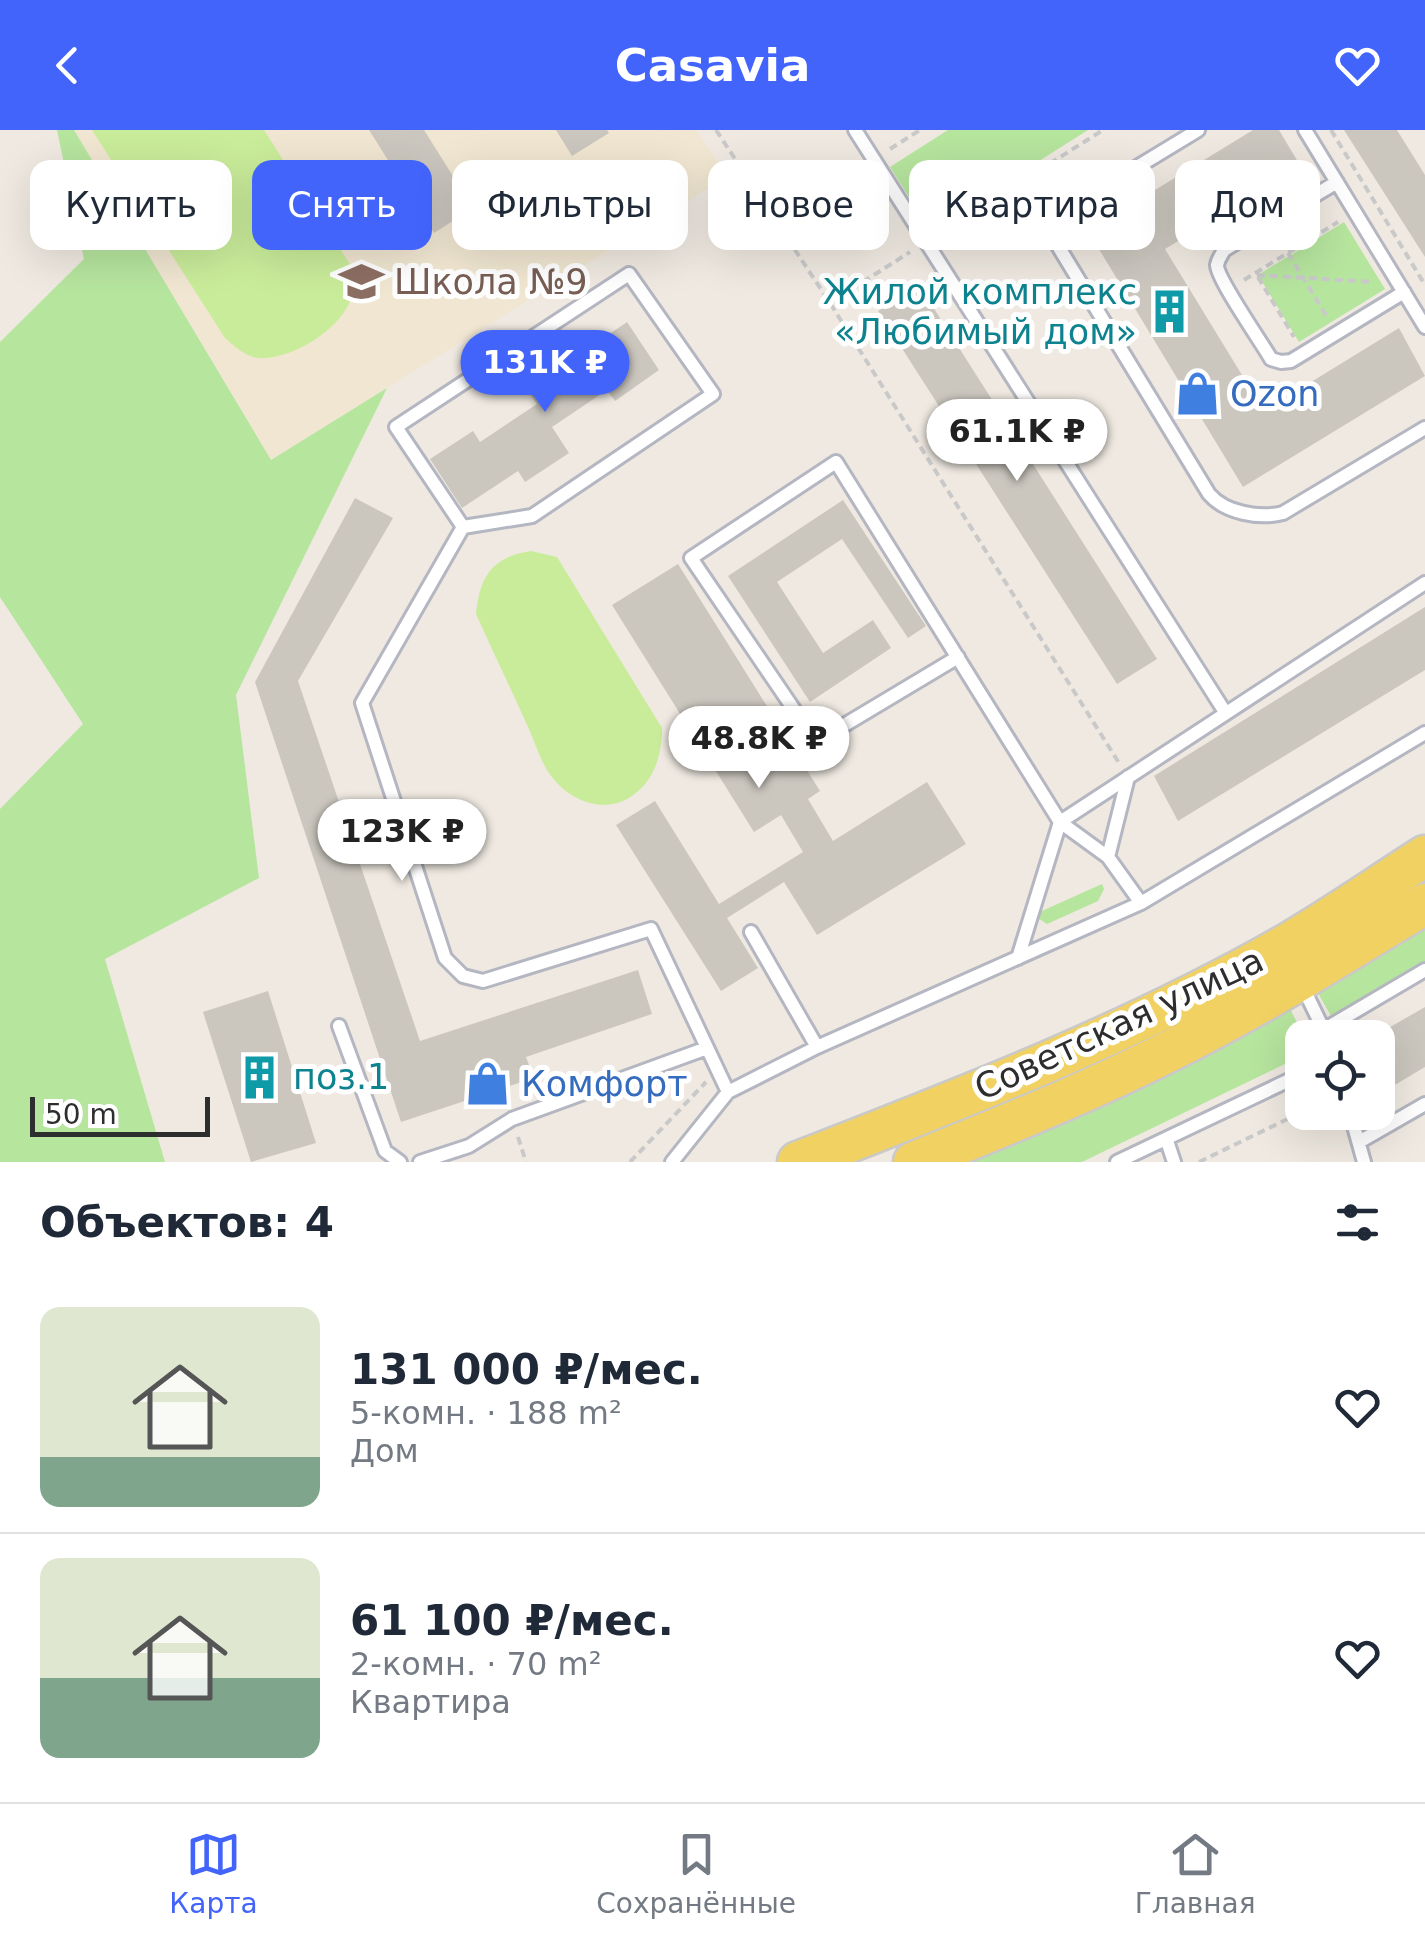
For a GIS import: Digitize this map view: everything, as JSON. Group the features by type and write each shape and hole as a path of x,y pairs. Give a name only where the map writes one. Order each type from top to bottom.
{"main road":[{"name":"Советская улица","path":"798,1162 1015,1077 1123,1028 1282,946 1425,856"},
{"name":"Советская улица","path":"914,1162 1125,1073 1300,981 1425,904"}],"lane":[{"path":"855,130 909,215"},
{"path":"1198,130 1063,212 1054,233 1055,242 1213,499 1222,506 1258,514 1283,514 1425,428"},
{"path":"1306,130 1425,327"},
{"path":"1337,182 1224,250 1218,271 1228,289 1271,359 1286,362 1401,288"},
{"path":"931,250 1225,712"},
{"path":"629,274 713,394 532,516 463,526 396,427 629,274"},
{"path":"958,657 816,742 691,558 836,462 958,657 1060,822 1108,857 1142,903"},
{"path":"463,526 362,703 445,958 462,976 483,981 651,929 728,1092"},
{"path":"1018,958 1060,822 1425,582"},
{"path":"673,1161 728,1092 817,1046 1142,903 1425,733"},
{"path":"1108,857 1128,777"},
{"path":"751,932 817,1046"},
{"path":"1347,1020 1425,970"},
{"path":"1300,981 1317,1020"},
{"path":"340,1026 385,1151 400,1162"},
{"path":"420,1162 469,1146 512,1119 707,1048"},
{"path":"1117,1162 1285,1082"},
{"path":"1358,1142 1425,1104"},
{"path":"1355,1130 1364,1162"},
{"path":"1167,1141 1174,1162"}],"path":[{"path":"716,130 830,302 1128,777"},
{"path":"873,159 920,130"},
{"path":"1056,160 1103,130"},
{"path":"1331,130 1425,285"},
{"path":"1228,289 1355,212"},
{"path":"830,302 913,250"},
{"path":"1288,253 1336,333"},
{"path":"1256,274 1401,288"},
{"path":"1256,274 1304,353"},
{"path":"630,1162 706,1082 707,1048"},
{"path":"512,1119 526,1162"},
{"path":"1200,1162 1285,1120"}],"shaded area":[{"name":"Школа №9","path":"74,130 696,130 717,160 708,160 708,188 688,201 688,160 452,160 452,250 609,250 271,460 146,250 232,250 232,160 92,160"}],"green space":[{"path":"57,130 74,130 92,160 63,160"},
{"path":"92,130 264,130 283,160 252,160 252,250 341,250 351,266 354,283 351,300 341,316 311,342 275,357 258,358 236,348 225,338 169,250 232,250 232,160 111,160"},
{"path":"948,130 1088,130 1041,160 909,160 909,197 890,167"},
{"path":"1344,222 1385,289 1299,342 1258,275 1299,250 1320,250 1320,237"},
{"path":"82,250 146,250 271,460 387,388 236,695 259,878 105,959 165,1162 0,1162 0,809 83,724 0,597 0,342 84,259"},
{"path":"531,551 557,557 662,728 659,757 652,774 640,790 621,802 588,802 568,792 551,776 476,614 490,571 507,558"},
{"path":"1102,884 1104,889 1098,901 1047,924 1033,915"},
{"path":"1425,915 1425,961 1331,1016 1319,995 1330,973"},
{"path":"1286,1001 1296,1020 1285,1020 1285,1064 1082,1162 942,1162"}],"building":[{"path":"369,130 424,130 452,175 452,221 434,233 432,230 432,160 388,160"},
{"path":"556,130 607,130 609,133 572,156"},
{"name":"Жилой комплекс «Любимый дом»","path":"1253,130 1279,130 1297,160 1204,160"},
{"path":"1344,130 1397,130 1425,175 1425,257"},
{"name":"Жилой комплекс «Любимый дом»","path":"1175,178 1175,243 1165,249 1264,411 1399,328 1425,376 1243,487 1100,250 1155,250 1155,190"},
{"path":"919,285 1157,659 1117,684 878,311"},
{"path":"627,322 659,370 615,401 607,390 552,427 569,453 525,482 518,471 462,508 430,459 473,431 480,442 537,404 519,378 563,349 571,360"},
{"path":"355,498 393,518 298,681 420,1041 638,970 652,1014 526,1057 534,1078 401,1122 255,682"},
{"path":"843,500 926,626 908,638 842,539 777,582 823,653 873,620 891,648 810,702 728,576"},
{"path":"678,564 820,791 808,799 833,841 927,782 966,844 817,935 784,882 727,918 758,968 721,991 616,825 655,801 719,904 803,852 781,815 754,832 612,605"},
{"path":"1425,607 1425,670 1178,821 1154,776"},
{"name":"поз.1","path":"268,991 316,1143 251,1162 203,1012"},
{"path":"1425,1007 1425,1067 1395,1085 1395,1024"}],"place":[{"name":"Школа №9","path":"361,282"},
{"name":"Жилой комплекс «Любимый дом»","path":"1170,312"},
{"name":"Ozon","path":"1197,394"},
{"name":"поз.1","path":"260,1077"},
{"name":"Комфорт","path":"488,1084"}]}
